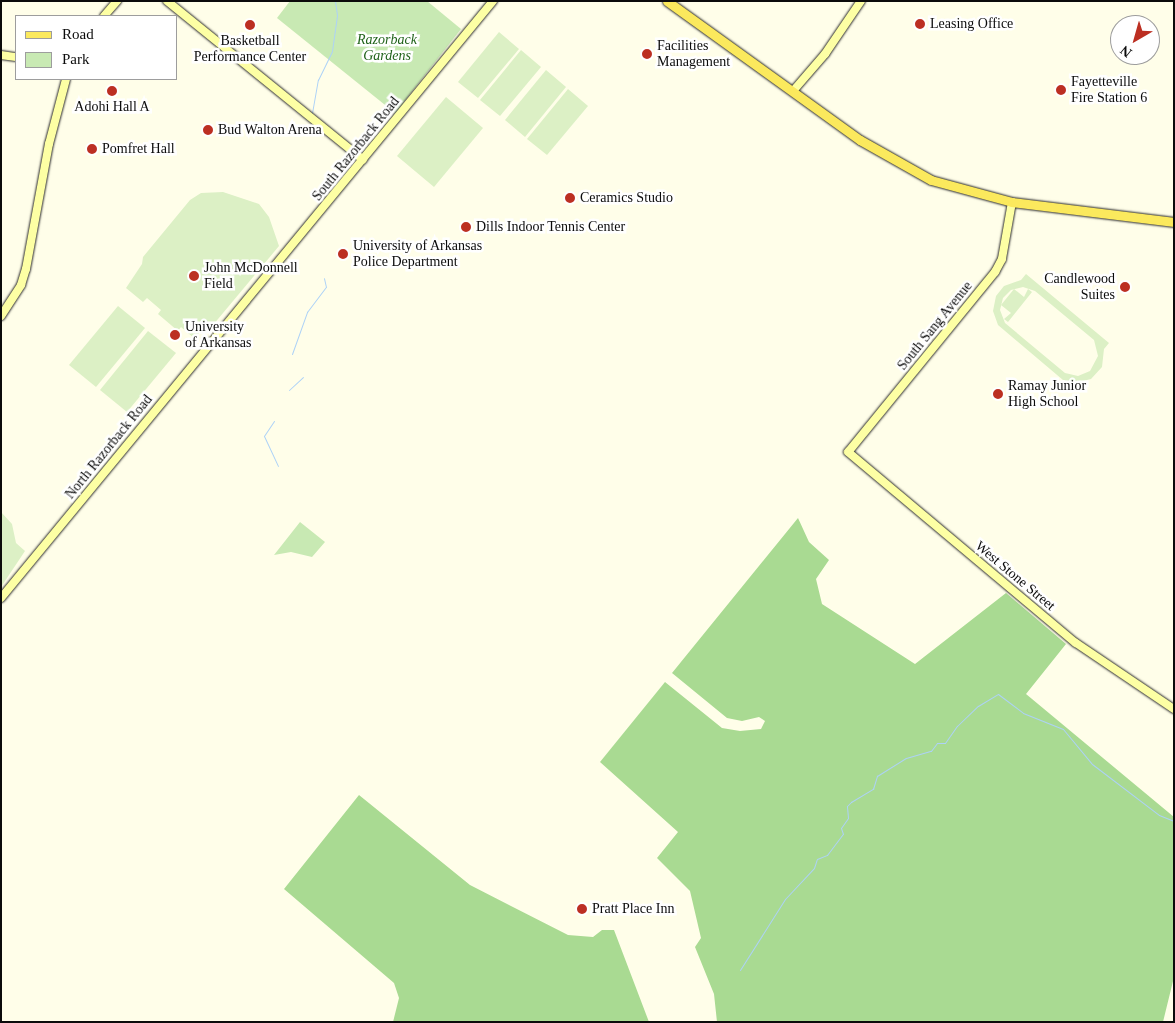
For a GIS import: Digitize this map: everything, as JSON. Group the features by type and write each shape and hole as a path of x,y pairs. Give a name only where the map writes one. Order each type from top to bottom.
{"main road":[{"path":"667,1 908,170 948,187 1012,202 1174,222"}],"street":[{"path":"105,15 117,1"},
{"path":"167,1 363,160"},
{"name":"South Razorback Road","path":"237,312 493,1"},
{"path":"794,91 825,54 861,1"},
{"path":"1,55 15,58"},
{"path":"1,316 21,285 26,269 49,144 66,80"},
{"name":"South Sang Avenue","path":"848,452 996,272 1002,259 1012,202"},
{"name":"North Razorback Road","path":"1,598 237,312"},
{"name":"West Stone Street","path":"848,452 1076,643 1174,709"}],"green space":[{"name":"Razorback Gardens","path":"290,1 427,1 461,29 395,113 277,18"},
{"path":"499,32 519,49 478,98 458,82"},
{"path":"521,50 541,67 500,116 480,100"},
{"path":"546,70 566,87 525,137 505,120"},
{"path":"568,89 588,106 547,155 527,139"},
{"path":"446,97 483,128 434,187 397,156"},
{"name":"John McDonnell Field","path":"223,192 259,204 269,217 279,246 208,331 203,328 195,339 181,327 178,331 158,314 161,310 147,298 143,302 126,288 142,264 143,257 190,200 201,193"},
{"path":"1026,274 1109,343 1104,349 1102,367 1091,379 1075,383 1063,380 998,325 993,311 996,296 1004,286 1021,280","holes":["1023,287 1035,291 1094,340 1098,356 1090,371 1078,376 1065,373 1005,323 1000,310 1003,298 1011,290"]},
{"path":"1014,289 1024,297 1028,289 1032,292 1008,322 1004,319 1011,313 1001,305"},
{"path":"118,306 145,328 96,387 69,365"},
{"path":"148,331 176,353 127,412 100,390"},
{"path":"1,512 12,524 16,543 25,551 1,587"},
{"path":"798,518 809,542 829,560 816,579 822,604 915,664 1006,593 1066,644 1026,694 1174,817 1174,977 1163,1022 717,1022 714,994 695,947 701,938 690,891 657,858 678,832 600,762 665,682 722,728 740,731 761,729 765,721 759,717 742,721 727,718 672,673"},
{"path":"300,522 325,542 312,557 291,552 274,555"},
{"path":"359,795 470,885 568,935 593,937 602,930 614,930 649,1022 393,1022 399,998 394,983 284,889"}],"waterway":[{"path":"312,113 318,80 332,51 337,15 335,1"},
{"path":"292,354 307,312 326,287 324,278"},
{"path":"289,390 303,377"},
{"path":"274,421 264,436 278,466"},
{"path":"740,970 785,899 814,868 817,859 827,855 843,834 841,828 848,818 847,806 873,789 877,776 906,758 931,751 937,743 945,743 957,726 978,706 998,694 1023,713 1063,729 1092,764 1159,815 1174,821"}],"place":[{"name":"Leasing Office","path":"920,24"},
{"name":"Basketball Performance Center","path":"250,25"},
{"name":"Facilities Management","path":"647,54"},
{"name":"Fayetteville Fire Station 6","path":"1061,90"},
{"name":"Adohi Hall A","path":"112,91"},
{"name":"Bud Walton Arena","path":"208,130"},
{"name":"Pomfret Hall","path":"92,149"},
{"name":"Ceramics Studio","path":"570,198"},
{"name":"Dills Indoor Tennis Center","path":"466,227"},
{"name":"University of Arkansas Police Department","path":"343,254"},
{"name":"John McDonnell Field","path":"194,276"},
{"name":"Candlewood Suites","path":"1125,287"},
{"name":"University of Arkansas","path":"175,335"},
{"name":"Ramay Junior High School","path":"998,394"},
{"name":"Pratt Place Inn","path":"582,909"}]}
